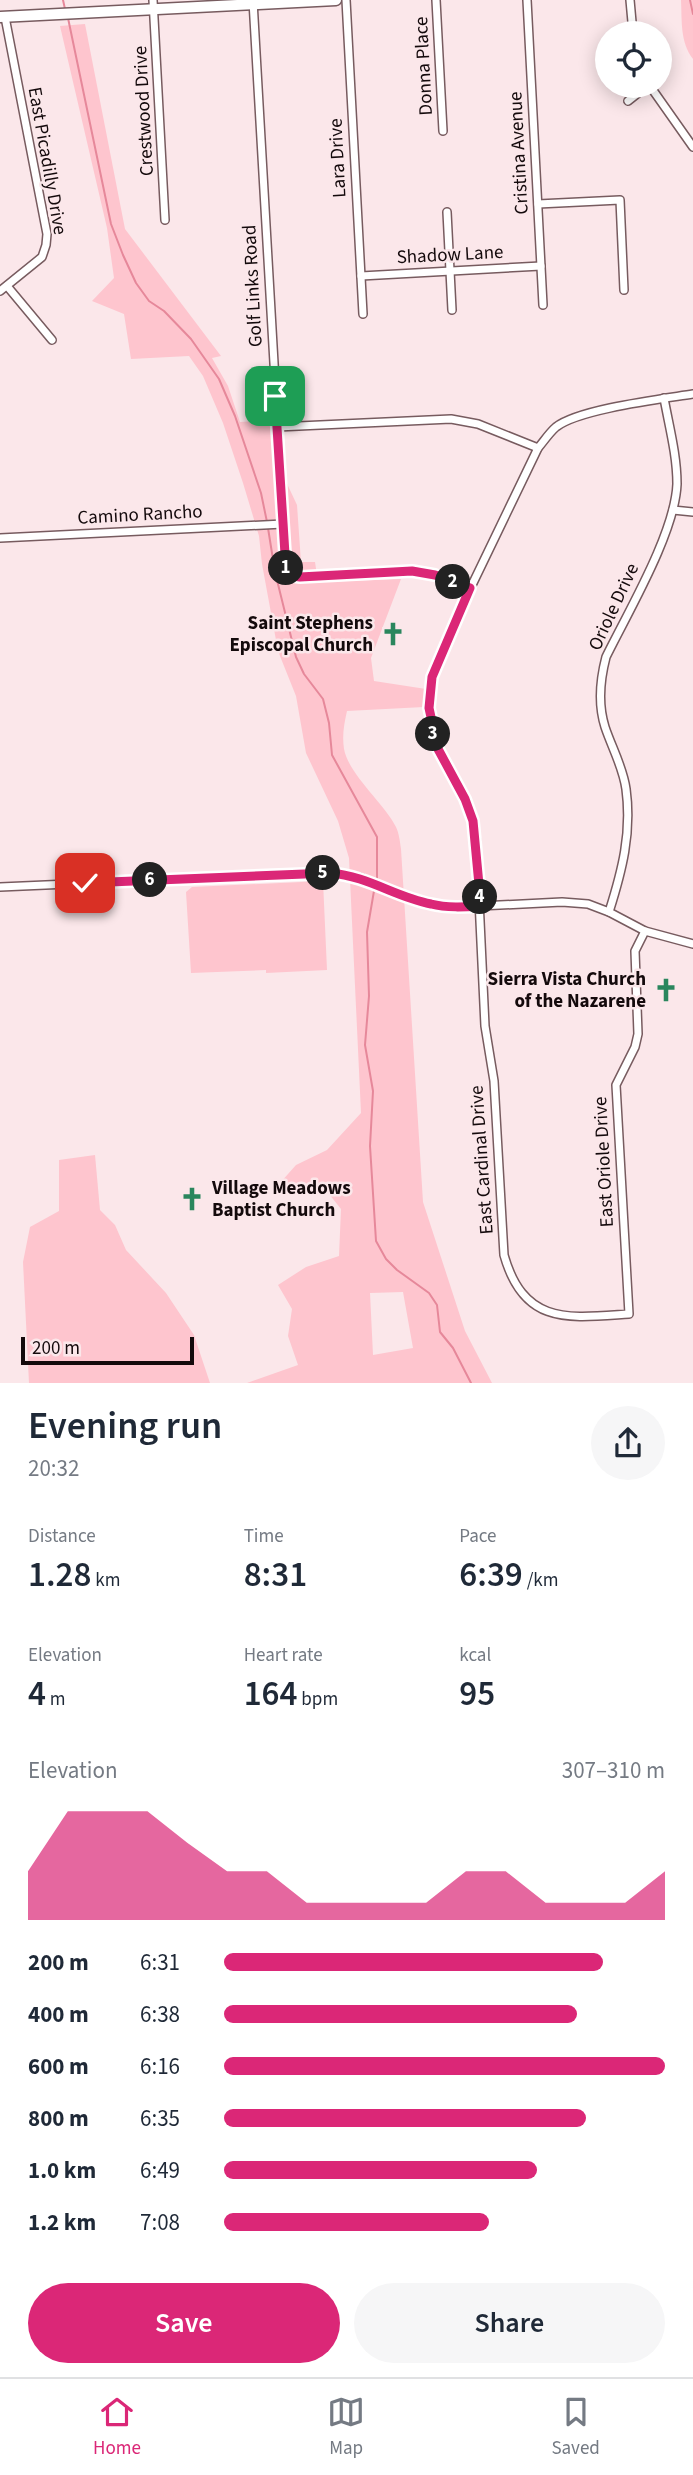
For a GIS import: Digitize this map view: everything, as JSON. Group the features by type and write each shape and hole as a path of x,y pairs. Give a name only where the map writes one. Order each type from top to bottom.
{"street":[{"path":"3,17 76,14 154,5 336,0"},
{"name":"Lara Drive","path":"345,0 363,314"},
{"name":"Donna Place","path":"436,0 443,131"},
{"name":"Cristina Avenue","path":"527,0 543,305"},
{"path":"630,0 632,21"},
{"name":"Golf Links Road","path":"253,2 286,570 293,576 300,577 412,571 435,575 470,588"},
{"name":"Crestwood Drive","path":"154,5 165,220"},
{"name":"East Picadilly Drive","path":"0,291 42,257 47,234 3,17"},
{"path":"628,101 632,98"},
{"path":"658,98 693,147"},
{"path":"538,204 620,200 624,290"},
{"path":"447,212 452,310"},
{"name":"Shadow Lane","path":"361,276 541,266"},
{"path":"7,286 52,340"},
{"name":"East Cardinal Drive","path":"629,1314 575,1318 551,1313 527,1298 509,1272 502,1233 494,1081 485,1027 481,906 473,821 465,799 438,749 429,708 432,677 470,588 538,448 555,428 578,416 693,394"},
{"name":"Oriole Drive","path":"609,912 624,863 628,814 622,772 602,710 601,675 606,657 659,549 673,510 677,485 676,460 664,398"},
{"path":"277,427 451,419 478,424 538,448"},
{"path":"673,510 693,512"},
{"name":"Camino Rancho","path":"0,538 283,524"},
{"path":"0,887 347,874 432,905 481,906 562,902 588,904 645,931 693,944"},
{"name":"East Oriole Drive","path":"629,1314 616,1085 635,1047 638,1034 635,951 645,931"}],"shaded area":[{"path":"681,0 693,0 693,59 684,38"},
{"path":"85,24 125,229 221,356 212,358 228,386 240,422 273,420 282,473 297,505 301,562 315,562 318,582 401,579 371,658 374,681 426,689 424,707 347,711 343,744 347,759 359,779 391,818 399,835 423,1202 465,1331 492,1383 247,1383 298,1365 288,1336 292,1309 278,1285 306,1267 339,1256 341,1209 325,1189 280,1183 296,1165 327,1150 361,1113 349,858 338,821 306,753 296,696 278,651 259,536 223,423 203,376 189,356 131,359 124,314 92,301 114,278 107,228 60,26","holes":["403,1292 413,1348 373,1355 370,1293"]},
{"path":"323,881 327,970 191,973 186,892 192,887"},
{"path":"95,1155 100,1210 115,1225 126,1250 166,1293 194,1335 210,1383 29,1383 23,1262 30,1227 59,1211 59,1160"}],"waterway":[{"path":"63,0 65,9"},
{"path":"690,0 693,14"},
{"path":"68,18 111,224 123,255 136,283 149,301 164,311 191,339 219,379 235,416 261,493 267,522"},
{"path":"268,528 275,572 296,657 304,674 323,699 329,723 332,755 377,837 377,880"},
{"path":"375,885 367,932 369,996 365,1045 373,1091 370,1146 376,1241 386,1259 397,1270 429,1293 437,1305 440,1332 453,1348 471,1383"}],"place":[{"name":"Saint Stephens Episcopal Church","path":"393,634"},
{"name":"Sierra Vista Church of the Nazarene","path":"666,990"},
{"name":"Village Meadows Baptist Church","path":"192,1199"}],"route":[{"path":"85,883 330,873 362,878 402,896 432,905 481,906 473,821 465,799 438,749 429,708 432,677 470,588 435,575 412,571 300,577 293,576 286,570 275,396"}]}
